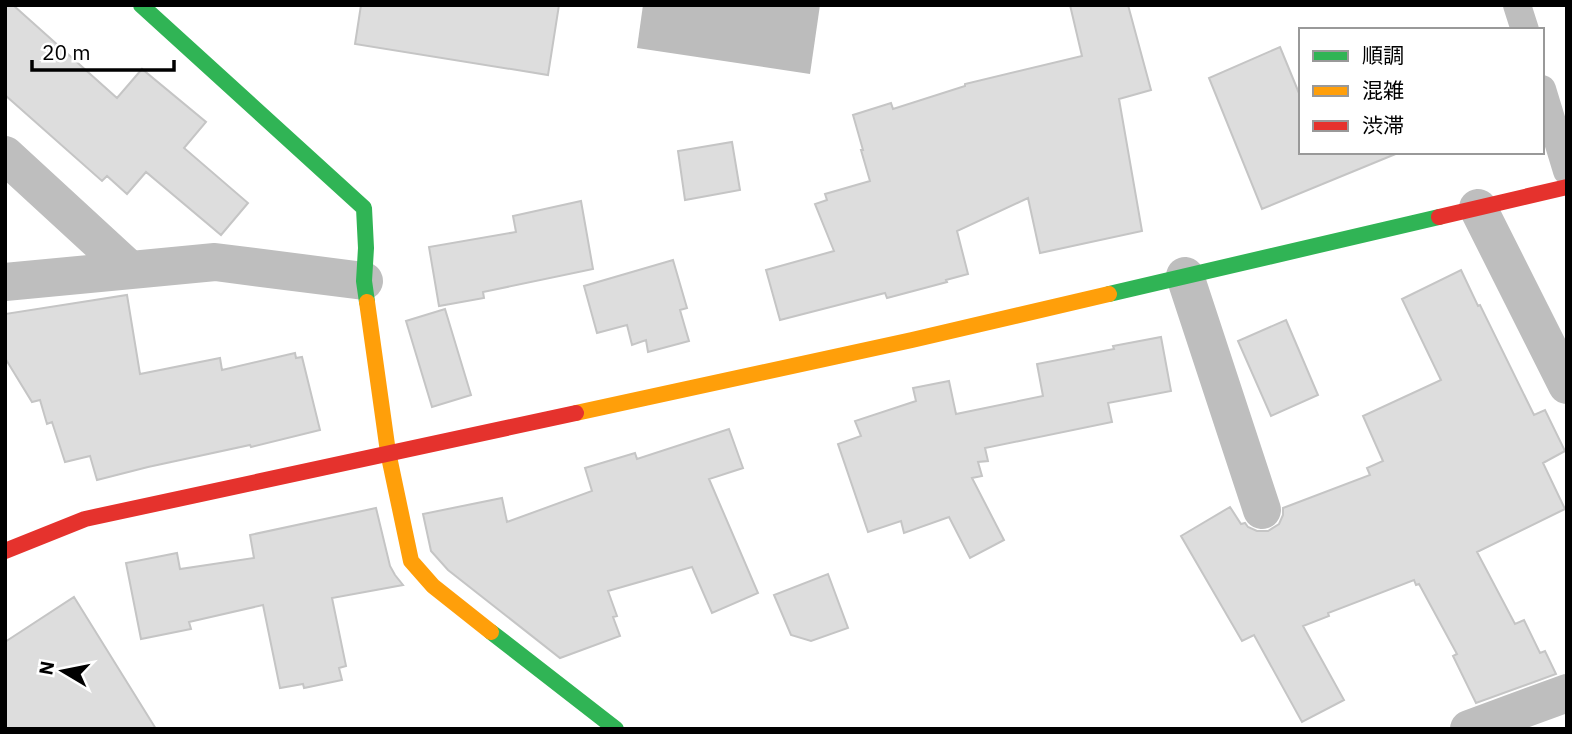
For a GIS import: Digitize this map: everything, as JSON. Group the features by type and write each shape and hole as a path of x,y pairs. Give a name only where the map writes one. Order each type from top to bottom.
{"street":[{"path":"141,5 364,208 364,281 388,452 411,561 432,586 616,729"},
{"path":"5,155 130,270"},
{"path":"5,551 85,519 899,343 1567,187"},
{"path":"1478,208 1567,385"},
{"path":"5,282 215,262 364,281"},
{"path":"1185,276 1262,510"},
{"path":"1478,727 1567,693"}],"lane":[{"path":"1517,5 1524,28"},
{"path":"1544,96 1567,171"}],"shaded area":[{"path":"643,5 820,5 810,74 637,48"}],"building":[{"path":"5,5 13,5 117,98 142,69 206,122 184,148 248,203 221,235 146,172 127,194 107,176 102,181 5,95"},
{"path":"361,5 559,5 548,75 355,44"},
{"path":"1070,5 1128,5 1151,90 1119,99 1142,231 1040,253 1028,198 957,231 968,274 887,298 885,293 780,320 766,270 834,251 815,204 827,200 825,194 870,181 853,115 891,103 893,109 965,84 1082,56"},
{"path":"1280,47 1299,93 1299,154 1396,154 1262,209 1209,78"},
{"path":"732,142 740,190 685,200 678,151"},
{"path":"581,201 593,269 483,292 484,298 439,306 429,247 516,232 513,216"},
{"path":"673,260 687,308 680,310 689,341 648,352 646,340 632,345 627,325 597,333 584,286"},
{"path":"1461,270 1534,415 1545,410 1565,451 1543,463 1565,509 1477,552 1515,624 1524,620 1540,653 1545,651 1556,674 1476,703 1453,656 1457,654 1419,584 1416,585 1414,580 1328,613 1329,616 1303,626 1344,700 1302,722 1254,635 1242,641 1181,536 1230,507 1241,524 1245,523 1257,531 1268,531 1279,524 1283,508 1370,475 1367,468 1383,461 1363,416 1441,380 1402,299"},
{"path":"127,295 140,374 220,358 222,370 295,353 296,358 302,357 320,430 97,480 90,456 65,462 52,422 47,424 40,400 32,402 5,358 5,314"},
{"path":"445,309 471,395 432,407 406,321"},
{"path":"1286,320 1318,395 1271,416 1238,341"},
{"path":"1161,337 1171,391 1108,403 1112,422 985,448 988,461 978,462 982,476 972,478 1004,540 970,558 949,517 904,533 901,521 868,532 838,444 861,436 855,421 916,401 913,388 949,381 956,414 1043,396 1037,364"},
{"path":"729,429 743,468 709,479 758,593 712,613 692,567 608,591 617,616 613,617 620,636 560,658 448,570 431,551 423,514 502,498 507,522 592,491 585,468 635,453 637,459"},
{"path":"376,508 390,566 403,585 332,598 346,666 339,668 342,680 304,688 303,684 280,688 263,605 189,622 191,629 141,639 126,563 177,553 180,569 254,558 250,535"},
{"path":"828,574 848,628 811,641 791,635 774,595"},
{"path":"74,597 156,729 5,729 5,642"}],"traffic: fast":[{"path":"141,5 364,208 364,281 367,302"},
{"path":"1109,294 1439,217"},
{"path":"491,632 616,729"}],"traffic: slow":[{"path":"576,413 1109,294"},
{"path":"367,302 388,452 411,561 433,586 491,632"}],"traffic: jam":[{"path":"1439,217 1567,187"},
{"path":"5,551 85,519 576,413"}]}
